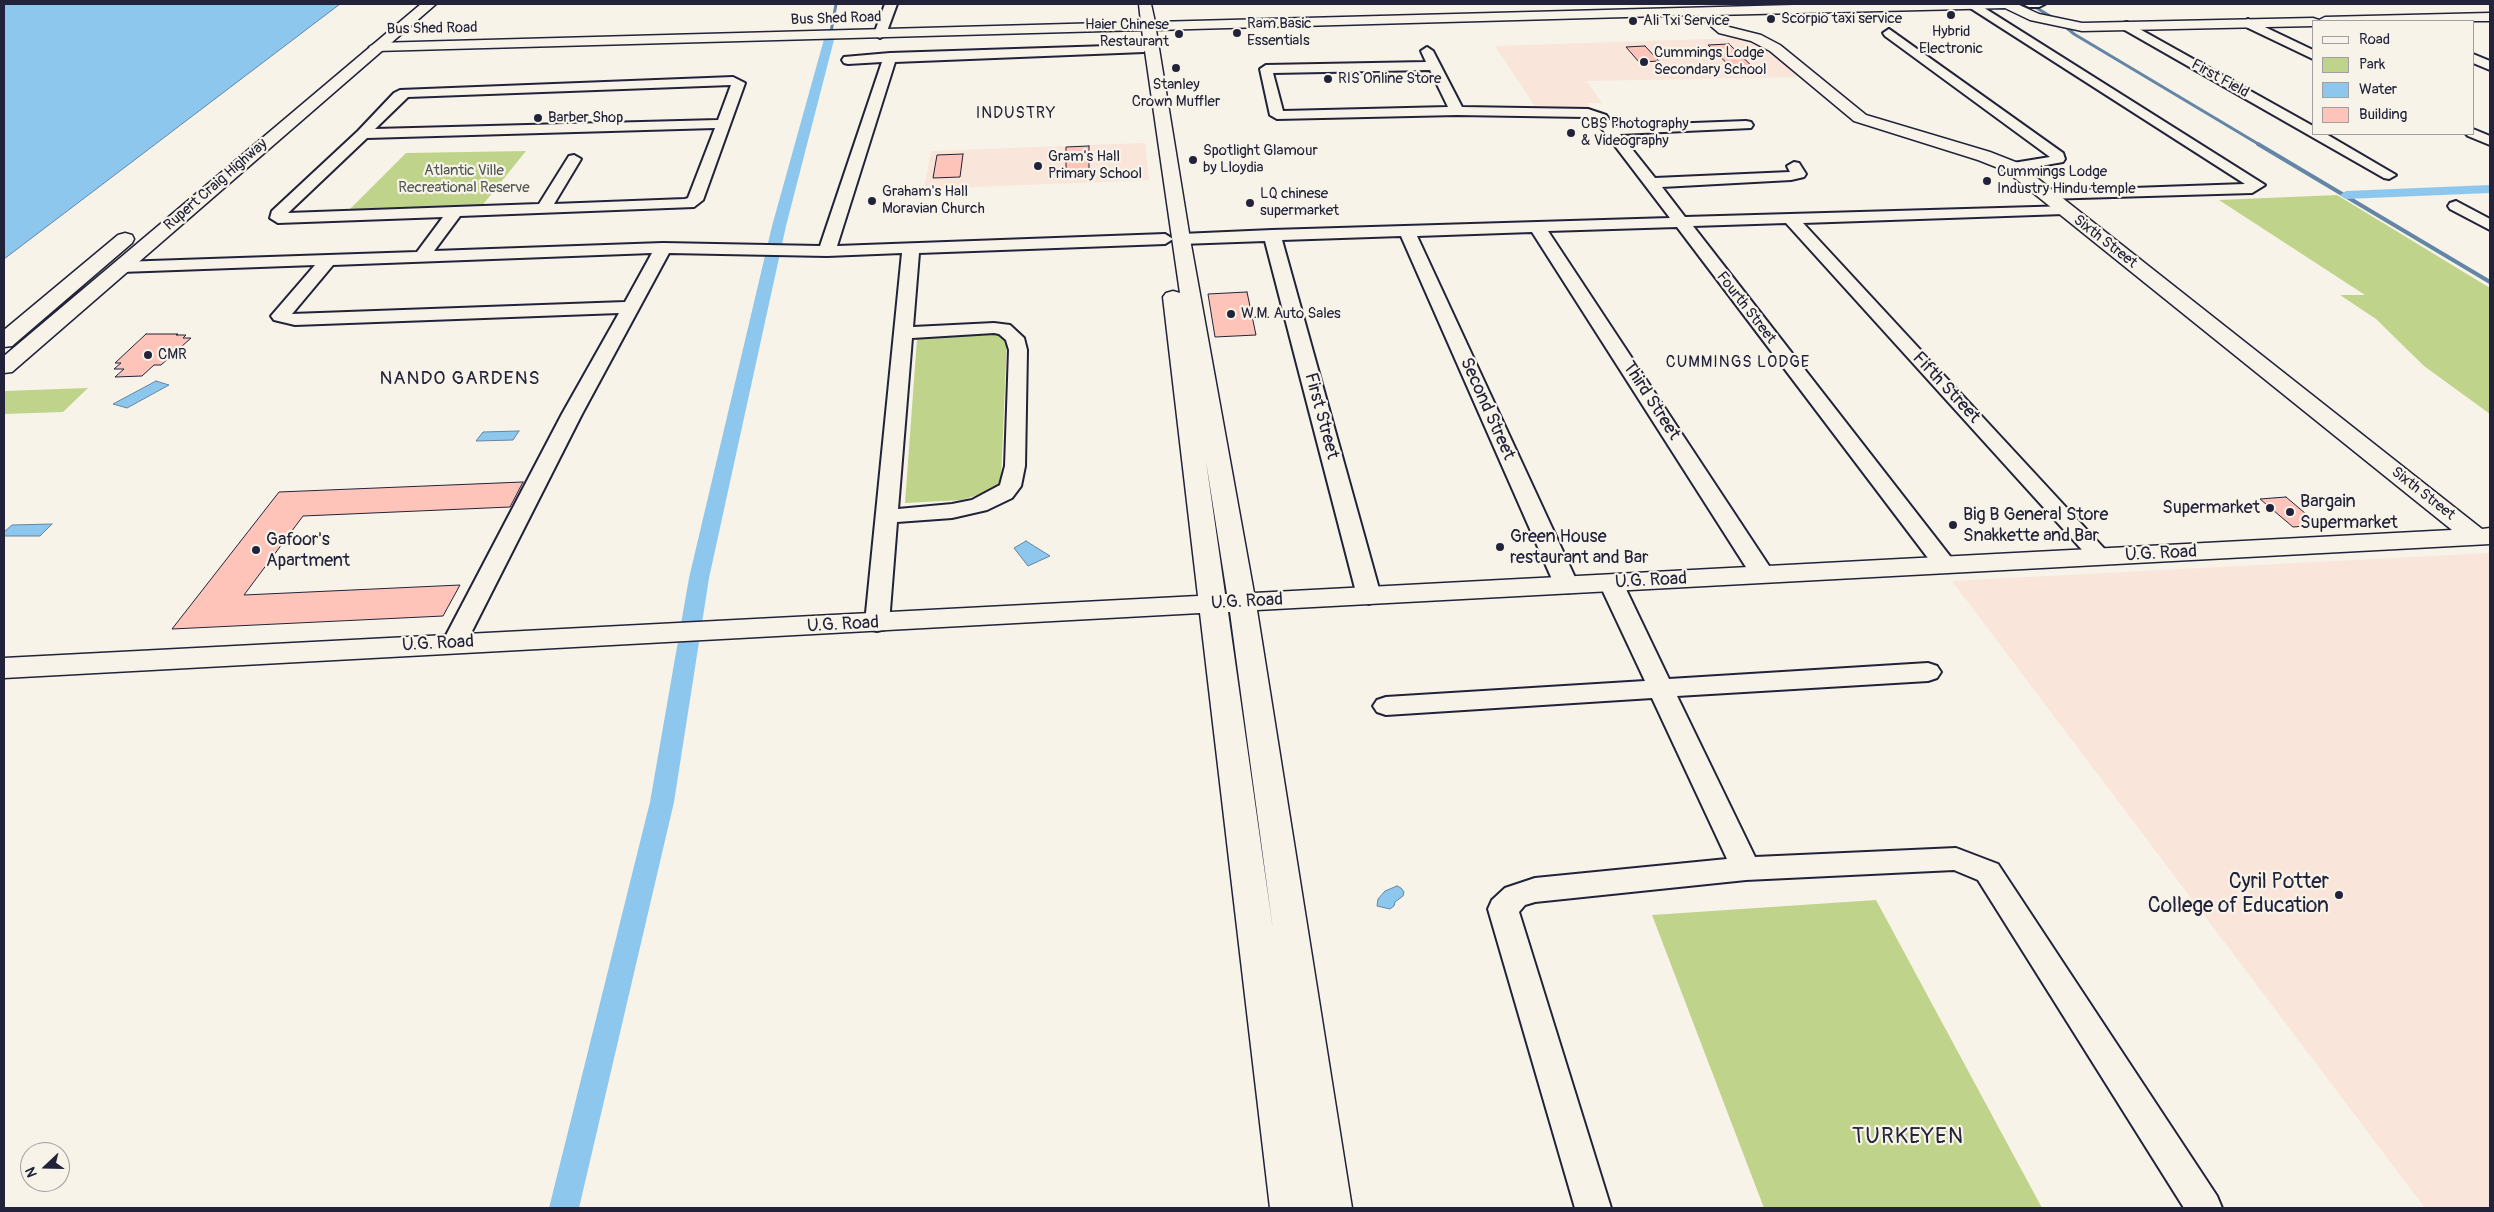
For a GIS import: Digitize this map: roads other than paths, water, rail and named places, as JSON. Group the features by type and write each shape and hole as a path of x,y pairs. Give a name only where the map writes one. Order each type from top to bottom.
{"street":[{"name":"Rupert Craig Highway","path":"242,142 409,4"},
{"name":"Rupert Craig Highway","path":"4,367 376,47 429,4"},
{"path":"880,34 891,4"},
{"name":"Bus Shed Road","path":"376,47 817,36 1142,22 1612,9 1701,11 1970,4 2008,4 2048,21 2074,26 2312,22"},
{"path":"1970,4 2257,185 2252,188 2049,196"},
{"path":"2030,4 2039,4"},
{"name":"Sixth Street","path":"1701,11 1724,30 1756,38 1775,48 1860,118 1984,156 2012,167 2484,536"},
{"path":"2387,20 2490,17"},
{"path":"848,60 890,57 1142,22 1173,239 1212,603 1291,1208"},
{"path":"2248,23 2312,55"},
{"name":"First Field","path":"2126,26 2312,131"},
{"path":"1889,33 2058,156 2058,159 2054,161 2012,167"},
{"path":"1426,50 1457,111"},
{"path":"827,252 890,57"},
{"path":"2474,58 2490,66"},
{"path":"1434,66 1266,70 1277,115 1457,111 1576,112 1593,114 1606,125 1746,124"},
{"path":"738,82 724,124 695,200 690,204 454,214 278,218 278,214 363,134 399,96 405,93 738,82"},
{"path":"363,134 724,124"},
{"name":"Fourth Street","path":"1606,125 1945,565"},
{"path":"2474,133 2490,141"},
{"path":"2318,135 2389,175"},
{"path":"543,210 574,159"},
{"path":"1650,183 1791,176 1799,174 1794,166"},
{"path":"2456,206 2490,225"},
{"path":"121,267 663,248 760,248 827,252 1272,235 1538,228 2064,209"},
{"path":"422,256 454,214"},
{"name":"Fifth Street","path":"1791,219 2101,557"},
{"name":"Rupert Craig Highway","path":"4,341 139,227"},
{"name":"Third Street","path":"1538,228 1764,575"},
{"name":"Second Street","path":"1407,232 1567,586"},
{"name":"First Street","path":"1272,235 1370,596"},
{"path":"1173,239 1242,602 1331,1208"},
{"path":"454,643 572,414 663,248"},
{"path":"877,623 911,249"},
{"path":"328,260 280,316 295,320 632,307"},
{"path":"886,516 952,511 979,505 1004,493 1010,486 1015,466 1018,350 1015,338 1004,329 994,328 902,333"},
{"name":"U.G. Road","path":"4,668 454,643 730,631 1212,603 1567,586 2484,536"},
{"path":"1611,583 1746,869"},
{"path":"1386,706 1928,672"},
{"path":"1593,1208 1503,909 1515,896 1535,890 1746,869 1956,859 1988,872 2204,1208"}],"water":[{"path":"4,4 340,4 4,259"},
{"path":"156,381 169,385 127,408 113,404"},
{"path":"519,431 513,440 476,441 483,432"},
{"path":"52,524 40,536 4,536 4,532 12,525"},
{"path":"1026,541 1050,556 1028,566 1014,548"},
{"path":"1397,886 1404,892 1403,896 1395,902 1394,906 1390,909 1377,906 1378,899 1385,891"}],"waterway":[{"path":"831,32 836,4"},
{"path":"2030,4 2060,22 2074,34 2260,145"},
{"path":"564,1208 662,802 699,578 779,226 831,32"},
{"path":"2258,144 2490,282"},
{"path":"2346,195 2490,189"}],"place":[{"name":"Hybrid Electronic","path":"1951,15"},
{"name":"Scorpio taxi service","path":"1771,19"},
{"name":"Ali Txi Service","path":"1633,21"},
{"name":"Ram Basic Essentials","path":"1237,33"},
{"name":"Haier Chinese Restaurant","path":"1179,34"},
{"name":"Cummings Lodge Secondary School","path":"1644,62"},
{"name":"Stanley Crown Muffler","path":"1176,68"},
{"name":"RIS Online Store","path":"1328,79"},
{"name":"Barber Shop","path":"538,118"},
{"name":"CBS Photography & Videography","path":"1571,133"},
{"name":"Spotlight Glamour by Lloydia","path":"1193,160"},
{"name":"Gram's Hall Primary School","path":"1038,166"},
{"name":"Cummings Lodge Industry Hindu temple","path":"1987,181"},
{"name":"Graham's Hall Moravian Church","path":"872,201"},
{"name":"LQ chinese supermarket","path":"1250,203"},
{"name":"W.M. Auto Sales","path":"1231,314"},
{"name":"CMR","path":"148,355"},
{"name":"Supermarket","path":"2270,508"},
{"name":"Bargain Supermarket","path":"2290,512"},
{"name":"Big B General Store Snakkette and Bar","path":"1953,525"},
{"name":"Green House restaurant and Bar","path":"1500,547"},
{"name":"Gafoor's Apartment","path":"256,550"},
{"name":"Cyril Potter College of Education","path":"2339,895"}],"district":[{"name":"INDUSTRY","path":"1016,114"},
{"name":"CUMMINGS LODGE","path":"1738,363"},
{"name":"NANDO GARDENS","path":"460,379"},
{"name":"TURKEYEN","path":"1908,1137"}],"park label":[{"name":"Atlantic Ville Recreational Reserve","path":"464,180"}]}
